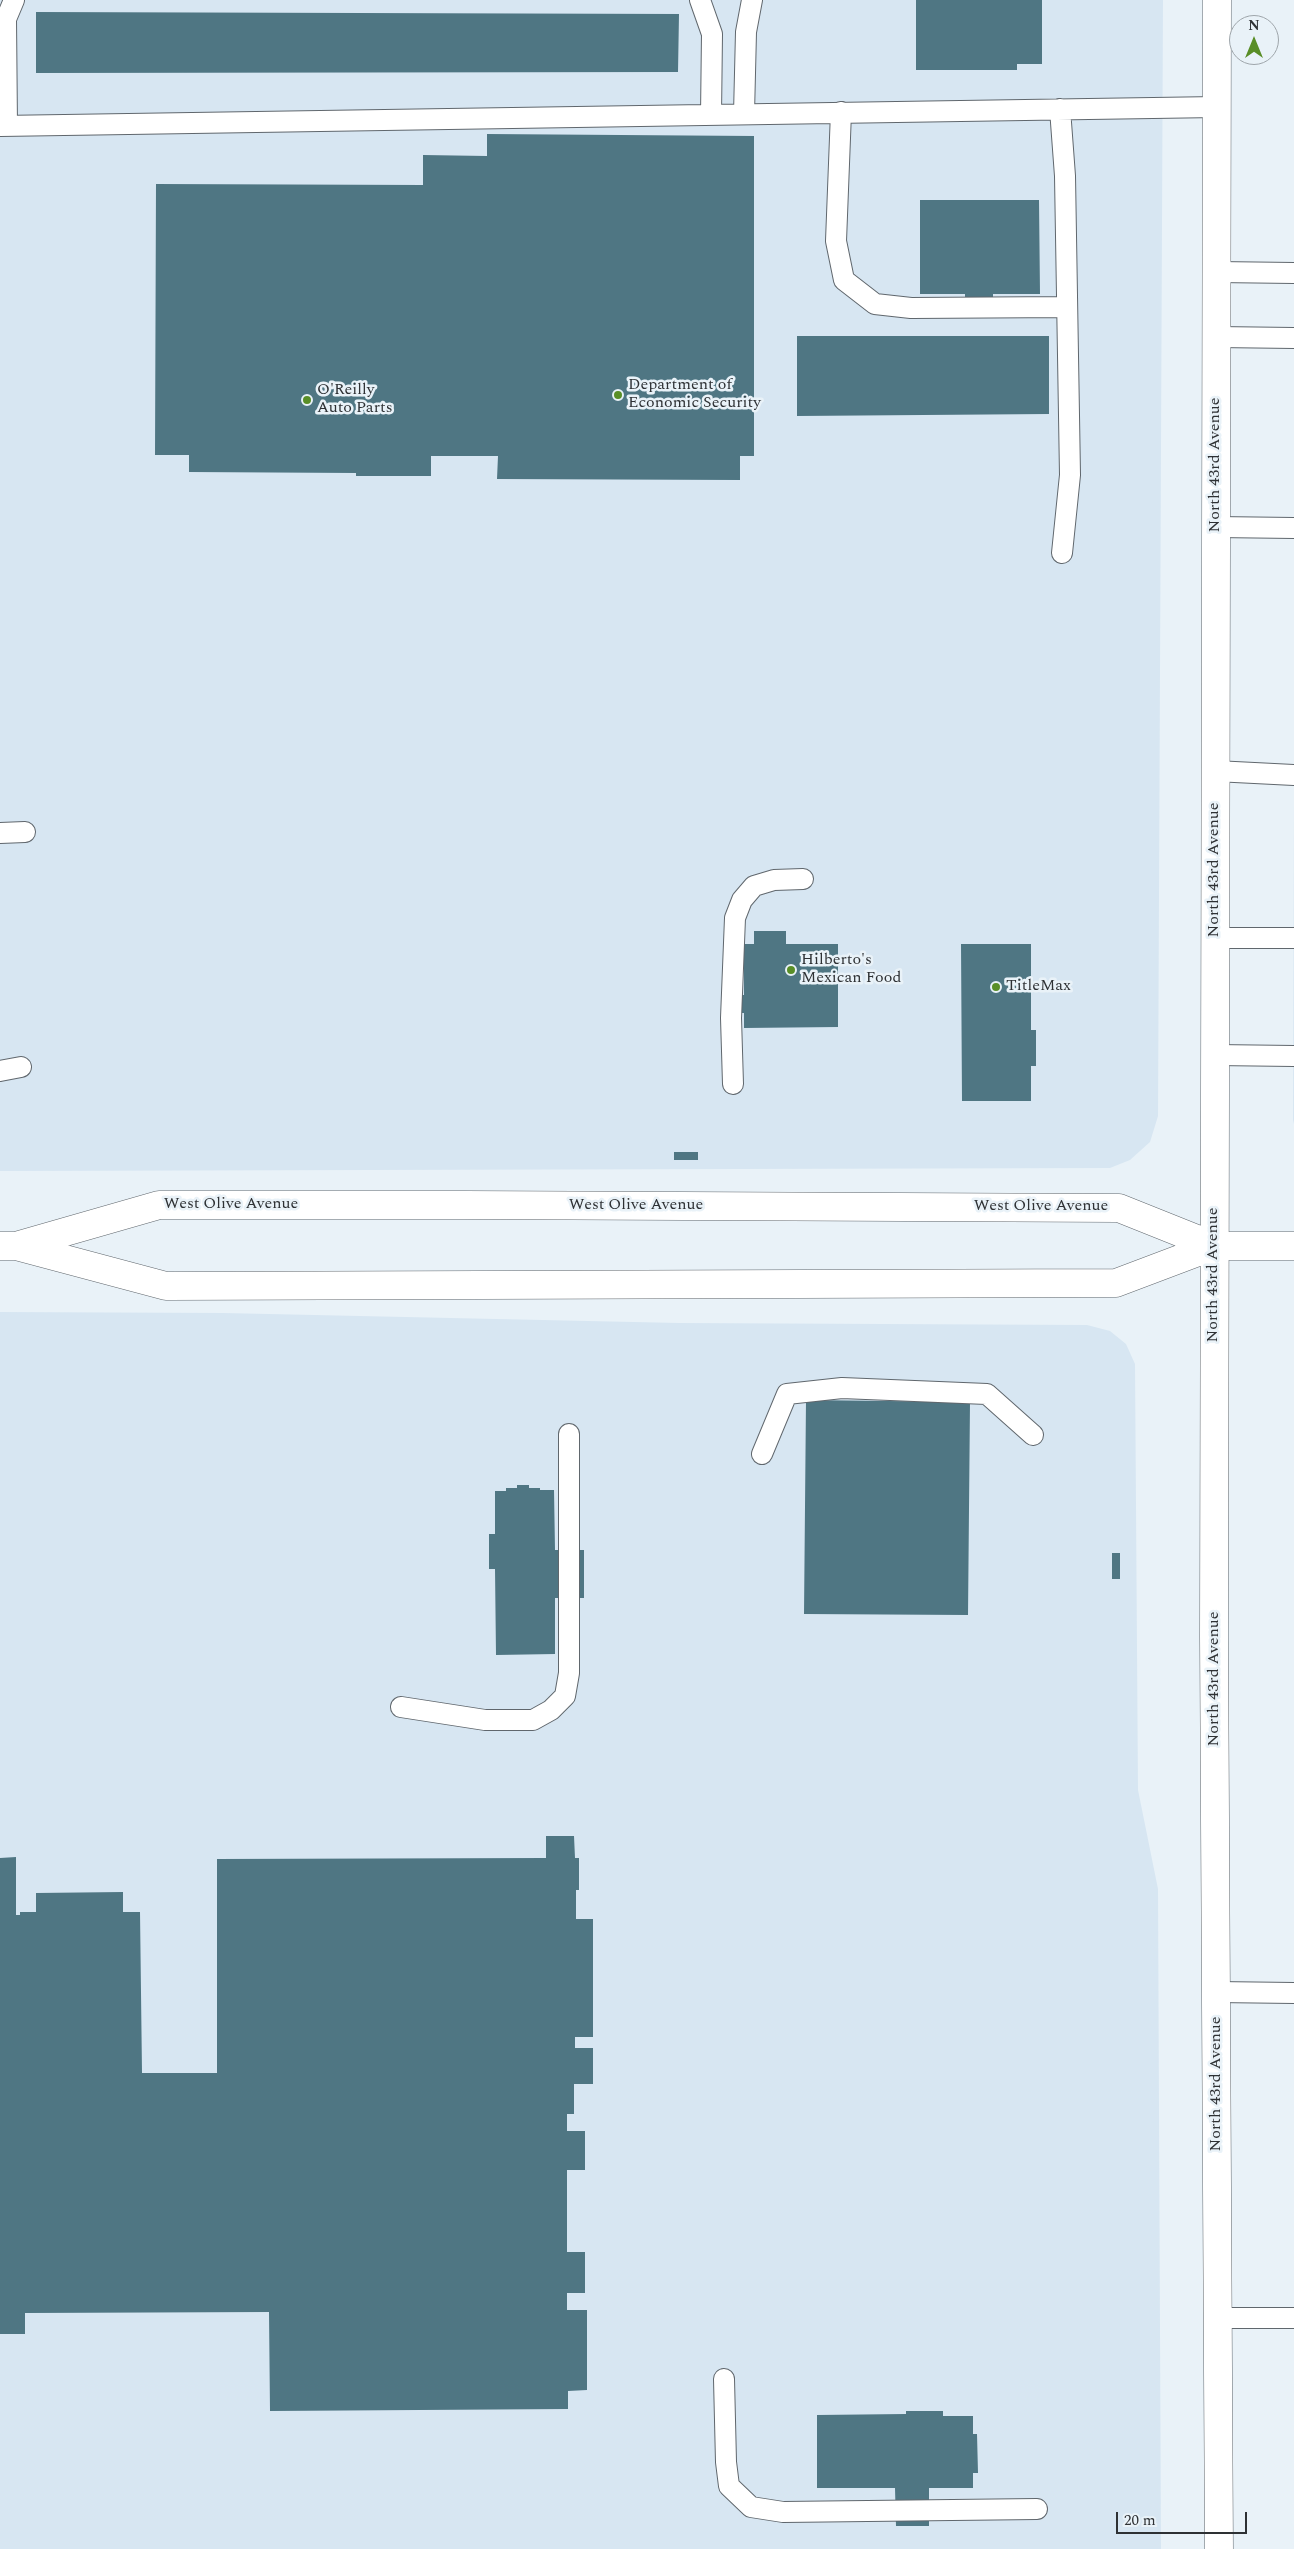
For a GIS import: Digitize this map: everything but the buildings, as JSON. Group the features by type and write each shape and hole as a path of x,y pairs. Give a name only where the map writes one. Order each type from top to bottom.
{"main road":[{"name":"North 43rd Avenue","path":"1218,0 1214,1246 1219,2549"},
{"name":"West Olive Avenue","path":"8,1246 159,1205 474,1205 1119,1208 1214,1246"},
{"name":"West Olive Avenue","path":"8,1246 166,1286 1116,1283 1214,1246"},
{"path":"1214,1246 1294,1246"}],"lane":[{"path":"14,0 6,19 4,126 1217,107"},
{"path":"700,0 712,34 711,115"},
{"path":"744,114 746,32 752,0"},
{"path":"1060,109 1065,176 1070,475 1062,553"},
{"path":"841,112 836,241 844,280 875,304 911,308 1067,307"},
{"path":"1217,272 1294,273"},
{"path":"1217,337 1294,338"},
{"path":"1216,527 1294,528"},
{"path":"1215,771 1294,776"},
{"path":"0,832 25,832"},
{"path":"733,1084 731,1018 735,918 742,900 754,886 774,880 803,879"},
{"path":"1216,938 1294,938"},
{"path":"1215,1055 1294,1056"},
{"path":"0,1070 20,1067"},
{"path":"762,1454 787,1394 842,1388 987,1394 1033,1435"},
{"path":"401,1707 485,1720 533,1720 551,1710 565,1696 569,1673 569,1434"},
{"path":"1216,1992 1294,1993"},
{"path":"1218,2318 1294,2318"},
{"path":"724,2379 726,2462 729,2486 751,2507 783,2512 1037,2509"}],"shaded area":[{"path":"0,0 1163,0 1158,1116 1150,1142 1130,1160 1110,1168 0,1171"},
{"path":"1294,799 1294,1124 1293,1120"},
{"path":"0,1312 223,1313 679,1323 1087,1325 1110,1331 1126,1344 1135,1364 1138,1790 1158,1889 1161,2549 0,2549"}],"place":[{"name":"Department of Economic Security","path":"618,395"},
{"name":"O'Reilly Auto Parts","path":"307,400"},
{"name":"Hilberto's Mexican Food","path":"791,970"},
{"name":"TitleMax","path":"996,987"}]}
